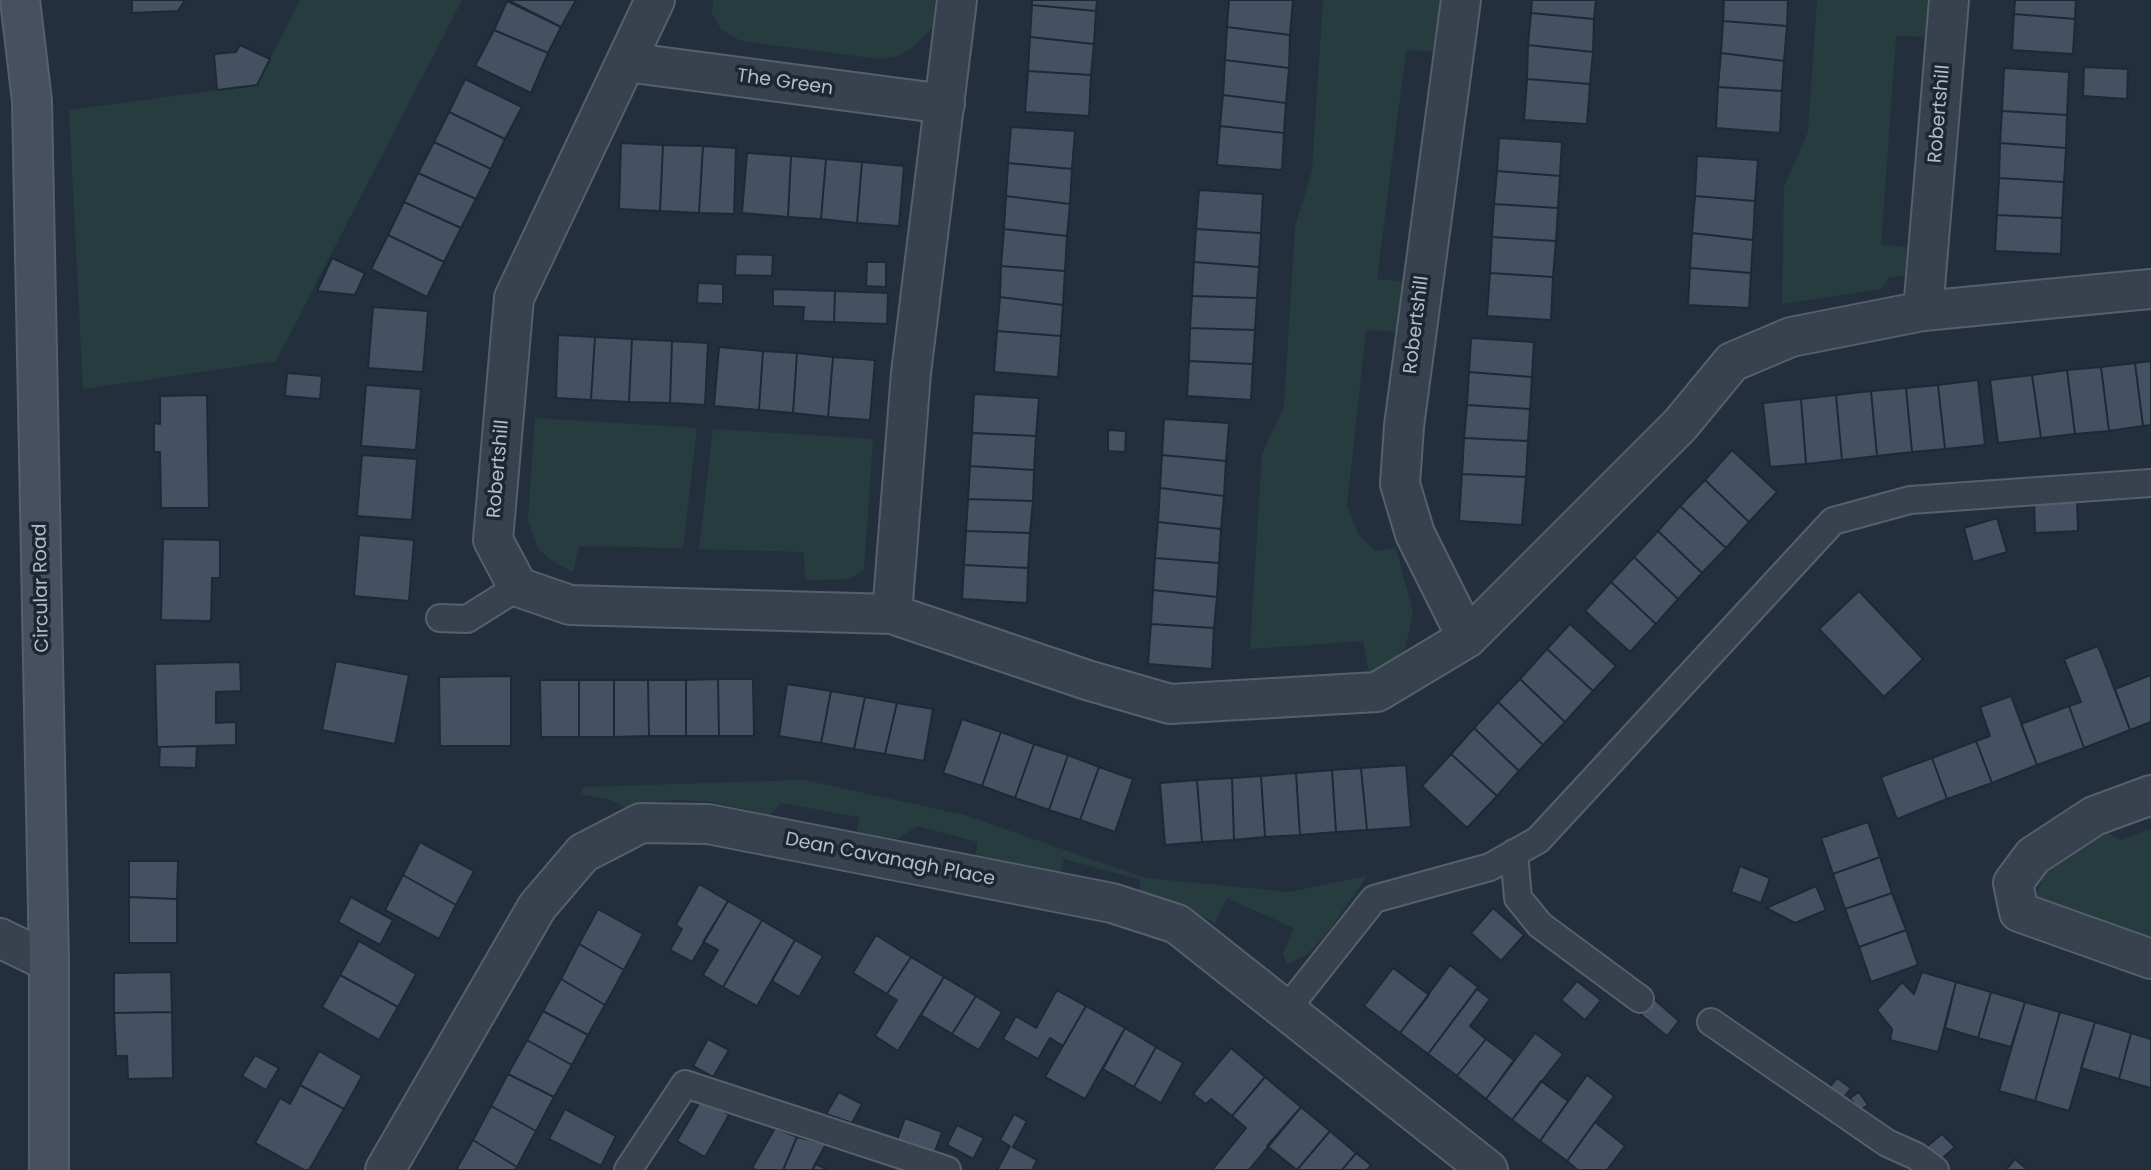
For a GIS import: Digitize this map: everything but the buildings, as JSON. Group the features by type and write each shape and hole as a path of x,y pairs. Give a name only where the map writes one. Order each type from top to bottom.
{"main road":[{"name":"Circular Road","path":"18,2 32,101 49,962 49,1170"}],"street":[{"name":"Robertshill","path":"518,587 493,540 514,298 654,0"},
{"path":"892,614 911,373 957,0"},
{"name":"Robertshill","path":"1461,0 1404,426 1400,484 1415,534 1467,638"},
{"name":"Robertshill","path":"1923,312 1949,0"},
{"name":"The Green","path":"626,62 945,104"},
{"path":"518,587 570,605 892,614 1087,680 1170,704 1377,692 1467,638 1680,425 1732,362 1791,337 1923,312 2151,289"},
{"path":"2151,796 2094,816 2033,856 2013,883 2019,912 2151,959"},
{"name":"Dean Cavanagh Place","path":"385,1170 537,907 583,853 641,823 708,824 1112,902 1177,924 1488,1170"},
{"path":"0,938 49,962"}],"lane":[{"path":"1286,1010 1374,898 1490,867 1538,840 1833,521 1910,500 2151,483"},
{"path":"440,618 467,619 518,587"},
{"path":"1514,853 1518,898 1540,925 1640,999"},
{"path":"1711,1022 1887,1143 1916,1156 1935,1170"},
{"path":"628,1170 685,1084 947,1170"}],"green space":[{"path":"300,0 462,0 276,361 83,389 69,110 257,85"},
{"path":"713,0 935,0 934,26 916,45 899,56 879,59 742,41 721,29 712,14"},
{"path":"1323,0 1447,0 1442,52 1406,50 1377,279 1406,282 1400,332 1366,330 1347,505 1359,536 1376,551 1396,548 1413,613 1405,649 1384,670 1369,672 1363,641 1250,649 1262,454 1284,407 1295,227 1312,170"},
{"path":"1817,0 1932,0 1929,37 1896,36 1881,245 1908,247 1905,276 1890,277 1881,289 1782,304 1784,187 1808,132"},
{"path":"535,418 697,428 683,548 579,546 573,572 539,550 528,520"},
{"path":"713,429 873,439 864,569 850,579 805,580 804,552 699,549"},
{"path":"804,780 964,815 1146,878 1289,892 1367,876 1330,929 1308,954 1287,965 1283,953 1294,928 1227,898 1215,923 1171,901 1139,892 1141,880 1064,859 1060,875 975,856 978,842 917,826 898,839 857,833 859,817 781,803 770,815 711,802 677,800 651,802 629,810 611,800 581,794 583,787"},
{"path":"2100,828 2120,840 2151,829 2151,945 2044,911 2036,896 2044,873"}]}
